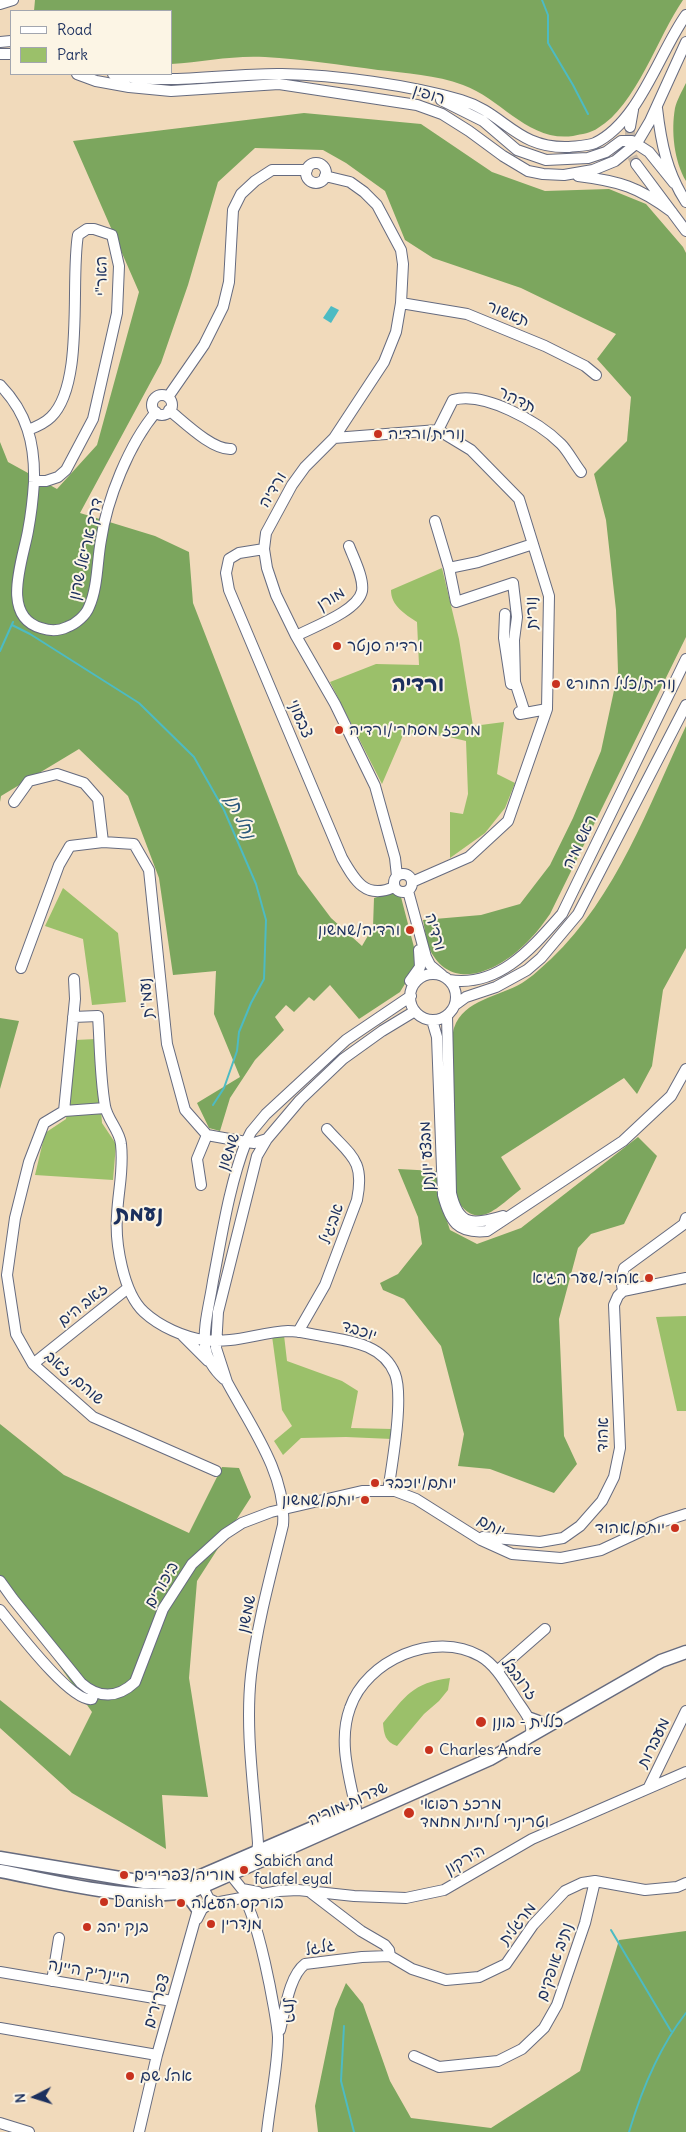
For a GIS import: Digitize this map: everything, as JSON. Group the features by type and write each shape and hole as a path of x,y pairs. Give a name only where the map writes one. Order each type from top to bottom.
{"main road":[{"name":"שדרות מוריה","path":"0,1858 144,1882 176,1882 198,1885 258,1851 484,1754 639,1665 686,1643"},
{"name":"שדרות מוריה","path":"0,1871 125,1892 158,1896 178,1893 230,1874 490,1759 661,1661 686,1652"},
{"path":"178,1893 189,1897 197,1914"}],"street":[{"path":"0,4 14,0"},
{"name":"רופין","path":"118,75 140,79 171,80 282,74 345,79 421,90 463,101 491,115 521,137 537,144 551,147 584,146 594,143 613,130 633,110 670,40 686,15"},
{"name":"רופין","path":"80,75 96,81 129,87 171,91 279,84 416,105 442,114 470,131 502,156 528,170 543,174 564,175 592,170 615,161 636,143 648,126 686,42"},
{"path":"421,90 483,121 517,150 546,160 588,158 606,152 625,140 636,143 649,152 674,183 686,202"},
{"path":"657,106 666,158 674,183"},
{"path":"630,127 633,110"},
{"path":"636,164 686,231"},
{"name":"ורדיה","path":"168,398 204,346 223,307 229,282 233,210 241,194 255,181 272,170 307,170 308,178 312,182 320,182 325,176 350,182 364,192 376,205 400,250 403,264 401,303 396,332 384,362 334,438 305,467 292,485 266,533 264,549 271,583 296,636 335,704 375,786 400,875"},
{"path":"564,175 621,183 639,189 672,212"},
{"name":"האר\"י","path":"28,430 52,416 62,398 69,375 74,340 78,235 86,229 102,231 112,235 119,266 117,313 93,419 66,470 58,477 46,481 34,481"},
{"name":"תאשור","path":"401,303 467,314 545,346 585,366 596,375"},
{"path":"0,385 13,398 23,414 28,430 34,481"},
{"path":"160,395 168,398 171,405 170,410 163,414 156,412 152,405 155,397 160,395"},
{"name":"תדהר","path":"438,430 454,400 461,398 491,402 524,417 561,444 581,472"},
{"path":"170,410 213,444 225,449 231,449"},
{"name":"דרך אריאל שרון","path":"34,481 28,529 17,589 18,604 22,615 28,622 46,630 58,630 78,621 89,608 95,586 102,529 110,505 131,449 142,429 156,412"},
{"path":"334,438 438,430"},
{"name":"נורית","path":"404,888 469,857 508,821 547,709 548,596 519,499 472,450 438,430"},
{"path":"435,520 449,568 456,602 513,583 517,617 514,640 515,682 525,713"},
{"path":"449,568 478,562 533,544"},
{"name":"מורן","path":"296,636 347,610 357,602 362,590 349,546"},
{"name":"צבעוני","path":"264,549 240,553 229,559 226,573 229,590 350,874 369,890 377,892 404,888"},
{"path":"505,614 504,638 510,682 520,714 547,709"},
{"name":"ראש מיה","path":"446,978 461,982 482,979 500,971 518,960 534,946 562,914 686,659"},
{"name":"ראש מיה","path":"455,1005 466,997 496,987 527,970 541,958 578,914 686,705"},
{"path":"14,802 29,780 57,774 84,783 98,799 103,842"},
{"name":"נעמ\"ת","path":"20,968 59,865 70,846 103,842 134,844 149,870 167,1044 185,1110 207,1135"},
{"path":"400,875 409,876 404,888 394,881 400,875"},
{"name":"ורדיה","path":"404,888 419,950 423,976"},
{"name":"ורדיה","path":"404,888 426,957 430,965 446,978"},
{"path":"408,998 415,984 423,976 434,974 446,978 455,992 455,1005 447,1016 432,1020 420,1016 416,1011 408,998 408,984 420,967 419,950"},
{"path":"64,1112 75,999 74,979"},
{"name":"שמשון","path":"227,1382 211,1364 205,1340 207,1316 223,1228 246,1142 251,1132 266,1114 346,1040 408,998"},
{"name":"שמשון","path":"253,1864 258,1851 250,1733 251,1676 257,1633 282,1525 284,1508 277,1478 227,1382 216,1348 218,1312 253,1166 266,1139 300,1100 343,1059 382,1031 416,1011"},
{"path":"72,1016 98,1016 105,1108 121,1142 122,1175 116,1216 119,1253 128,1288 143,1312 190,1341 211,1364"},
{"name":"מבצע יונתן","path":"447,1016 451,1193 454,1204 458,1214 465,1220 474,1223 514,1213"},
{"name":"מבצע יונתן","path":"432,1020 437,1037 443,1195 447,1211 454,1222 464,1229 474,1232 487,1231 622,1140 671,1096 686,1069"},
{"name":"שוהם, זאב","path":"105,1108 64,1112 44,1123 29,1162 15,1218 7,1275 16,1334 33,1364 93,1416 216,1471"},
{"name":"אביגיל","path":"298,1332 325,1286 359,1190 358,1166 351,1154 327,1128"},
{"path":"201,1185 197,1160 207,1135 254,1143 266,1139"},
{"name":"אהוד","path":"475,1536 540,1542 563,1538 580,1526 602,1501 614,1477 620,1448 614,1305 618,1296 623,1291 621,1278 624,1268 684,1224 686,1218"},
{"path":"623,1291 686,1278"},
{"name":"זאב הים","path":"33,1364 128,1288"},
{"path":"194,1337 202,1330 207,1316"},
{"name":"יוכבד","path":"178,1332 205,1340 216,1340 246,1338 288,1331 298,1332 370,1347 385,1357 396,1375 396,1432 388,1491"},
{"path":"277,1478 278,1492 271,1512 279,1514 282,1525"},
{"name":"יותם","path":"284,1508 362,1491 395,1491 416,1499 475,1536 512,1554 561,1558 601,1550 661,1522 686,1514"},
{"path":"282,1495 301,1504"},
{"path":"282,1525 291,1510 301,1504"},
{"name":"ביכורים","path":"0,1610 62,1683 86,1699 92,1699 94,1693 105,1695 121,1692 135,1682 163,1610 180,1580 192,1564 225,1534 242,1523 284,1508"},
{"path":"0,1581 13,1600 81,1684 94,1693"},
{"path":"497,1671 545,1629"},
{"name":"זרובבל","path":"356,1809 347,1764 344,1734 350,1709 355,1696 369,1676 408,1653 446,1646 468,1650 481,1656 497,1671 534,1724"},
{"name":"מעברות","path":"649,1787 686,1712"},
{"path":"525,1740 531,1733 534,1724"},
{"name":"הירקון","path":"218,1902 266,1892 309,1891 354,1896 406,1898 444,1890 532,1838 686,1772"},
{"path":"230,1874 242,1888 266,1892"},
{"name":"מרגלית","path":"309,1891 361,1931 385,1945 389,1950 390,1956 412,1969 446,1980 479,1977 506,1964 533,1925 565,1892 582,1883 595,1881 645,1890 677,1887 686,1883"},
{"name":"נתיב אופקים","path":"414,2056 439,2067 498,2060 522,2049 544,2028 557,2005 585,1923 595,1881"},
{"path":"198,1885 210,1900 218,1902"},
{"name":"צפרירים","path":"139,2132 157,2055 197,1914 198,1885"},
{"name":"רחל","path":"242,1898 248,1902 259,1940 274,2002 278,2039 266,2132"},
{"path":"197,1914 204,1907 218,1902"},
{"path":"52,1981 59,1938"},
{"name":"גלגל","path":"278,2039 293,1980 301,1967 310,1962 390,1956"},
{"name":"היינריך היינה","path":"0,1972 172,2001"},
{"path":"0,2028 157,2055"},
{"path":"0,2123 29,2132"}],"green space":[{"path":"35,0 683,0 624,104 612,118 598,128 573,136 557,136 542,133 516,118 477,91 453,82 410,73 265,57 230,58 172,64 172,10 34,10"},
{"path":"686,83 686,181 676,155 673,126 676,105"},
{"path":"304,113 421,124 492,172 545,191 609,189 646,204 683,247 686,253 686,637 550,914 541,926 534,935 508,958 480,972 466,974 452,972 440,964 430,950 423,920 481,915 520,904 550,865 573,818 601,751 618,672 616,610 606,520 594,474 627,441 631,397 597,359 616,334 521,288 433,258 405,240 385,191 346,163 323,150 255,148 218,182 188,285 161,363 80,513 155,536 189,552 193,603 298,874 331,918 362,946 373,927 374,898 394,892 401,897 415,951 416,966 400,992 359,1019 330,985 314,1001 309,997 294,1012 286,1005 275,1017 284,1030 255,1060 230,1098 220,1131 209,1128 197,1103 240,1077 214,1014 216,971 173,975 159,878 128,796 79,749 1,796 0,802 0,442 8,462 57,489 97,445 139,292 73,141"},
{"path":"442,568 459,639 473,726 504,722 497,774 515,783 505,808 485,833 450,858 450,812 463,814 468,794 466,741 445,736 404,733 382,784 330,682 376,664 419,665 417,622 396,605 393,601 391,590"},
{"path":"686,726 686,948 663,990 652,1066 637,1094 624,1078 501,1157 521,1189 487,1214 471,1214 463,1208 455,1197 452,1047 454,1028 459,1018 474,1005 513,988 529,978 551,959 595,907 629,849"},
{"path":"63,888 118,933 126,1002 92,1005 83,939 45,926"},
{"path":"0,1018 19,1021 0,1089"},
{"path":"96,1039 102,1123 116,1144 113,1180 35,1175 45,1133 66,1119 75,1040"},
{"path":"638,1137 657,1156 624,1224 591,1234 578,1248 559,1319 564,1436 577,1464 554,1493 490,1469 458,1466 464,1434 441,1346 404,1299 383,1290 380,1283 398,1274 422,1244 418,1217 398,1169 436,1171 440,1200 450,1230 477,1244 521,1228"},
{"path":"686,1316 686,1411 677,1411 656,1317"},
{"path":"284,1335 287,1361 342,1381 358,1391 351,1428 392,1429 392,1439 301,1438 283,1455 274,1441 292,1426 282,1410 272,1336"},
{"path":"0,1424 64,1475 189,1533 222,1467 239,1468 251,1497 197,1581 189,1678 208,1797 162,1795 166,1849 72,1793 0,1728 0,1700 70,1756 92,1712 0,1581"},
{"path":"450,1678 448,1690 424,1714 397,1746 390,1742 385,1734 383,1723 404,1698 418,1687 427,1683"},
{"path":"686,1931 686,2132 318,2132 315,2106 335,2009 346,1983 363,2004 390,2081 411,2118 491,2128 580,2071 619,1940"}],"water":[{"path":"331,306 339,310 331,323 323,318"}],"waterway":[{"path":"542,0 548,15 548,43 588,114"},
{"path":"0,651 13,622"},
{"name":"נחל תן","path":"12,625 30,634 139,703 194,757 224,810 256,884 266,920 264,979 251,1003 239,1032 237,1051 224,1088 213,1105"},
{"path":"611,1930 671,2031"},
{"path":"629,2132 652,2070 668,2040 686,2013"},
{"path":"344,2026 341,2081 354,2132"}],"tunnel":[{"path":"630,127 630,152 636,164"}],"place":[{"name":"נורית/ורדיה","path":"378,434"},
{"name":"ורדיה סנטר","path":"337,646"},
{"name":"נורית/כליל החורש","path":"556,684"},
{"name":"מרכז מסחרי/ורדיה","path":"339,730"},
{"name":"ורדיה/שמשון","path":"410,930"},
{"name":"אהוד/שער הגיא","path":"649,1278"},
{"name":"יותם/יוכבד","path":"375,1483"},
{"name":"יותם/שמשון","path":"365,1500"},
{"name":"יותם/אהוד","path":"675,1528"},
{"name":"כללית - בונן","path":"481,1722"},
{"name":"Charles Andre","path":"429,1750"},
{"name":"מרכז רפואי וטרינרי לחיות מחמד","path":"409,1813"},
{"name":"Sabich and falafel eyal","path":"244,1870"},
{"name":"מוריה/צפרירים","path":"124,1875"},
{"name":"Danish","path":"104,1902"},
{"name":"בורקס העגלה","path":"181,1903"},
{"name":"מנדרין","path":"211,1924"},
{"name":"בנק יהב","path":"87,1927"},
{"name":"אהל שם","path":"130,2076"}],"district":[{"name":"ורדיה","path":"418,685"},
{"name":"נעמת","path":"139,1215"}]}
